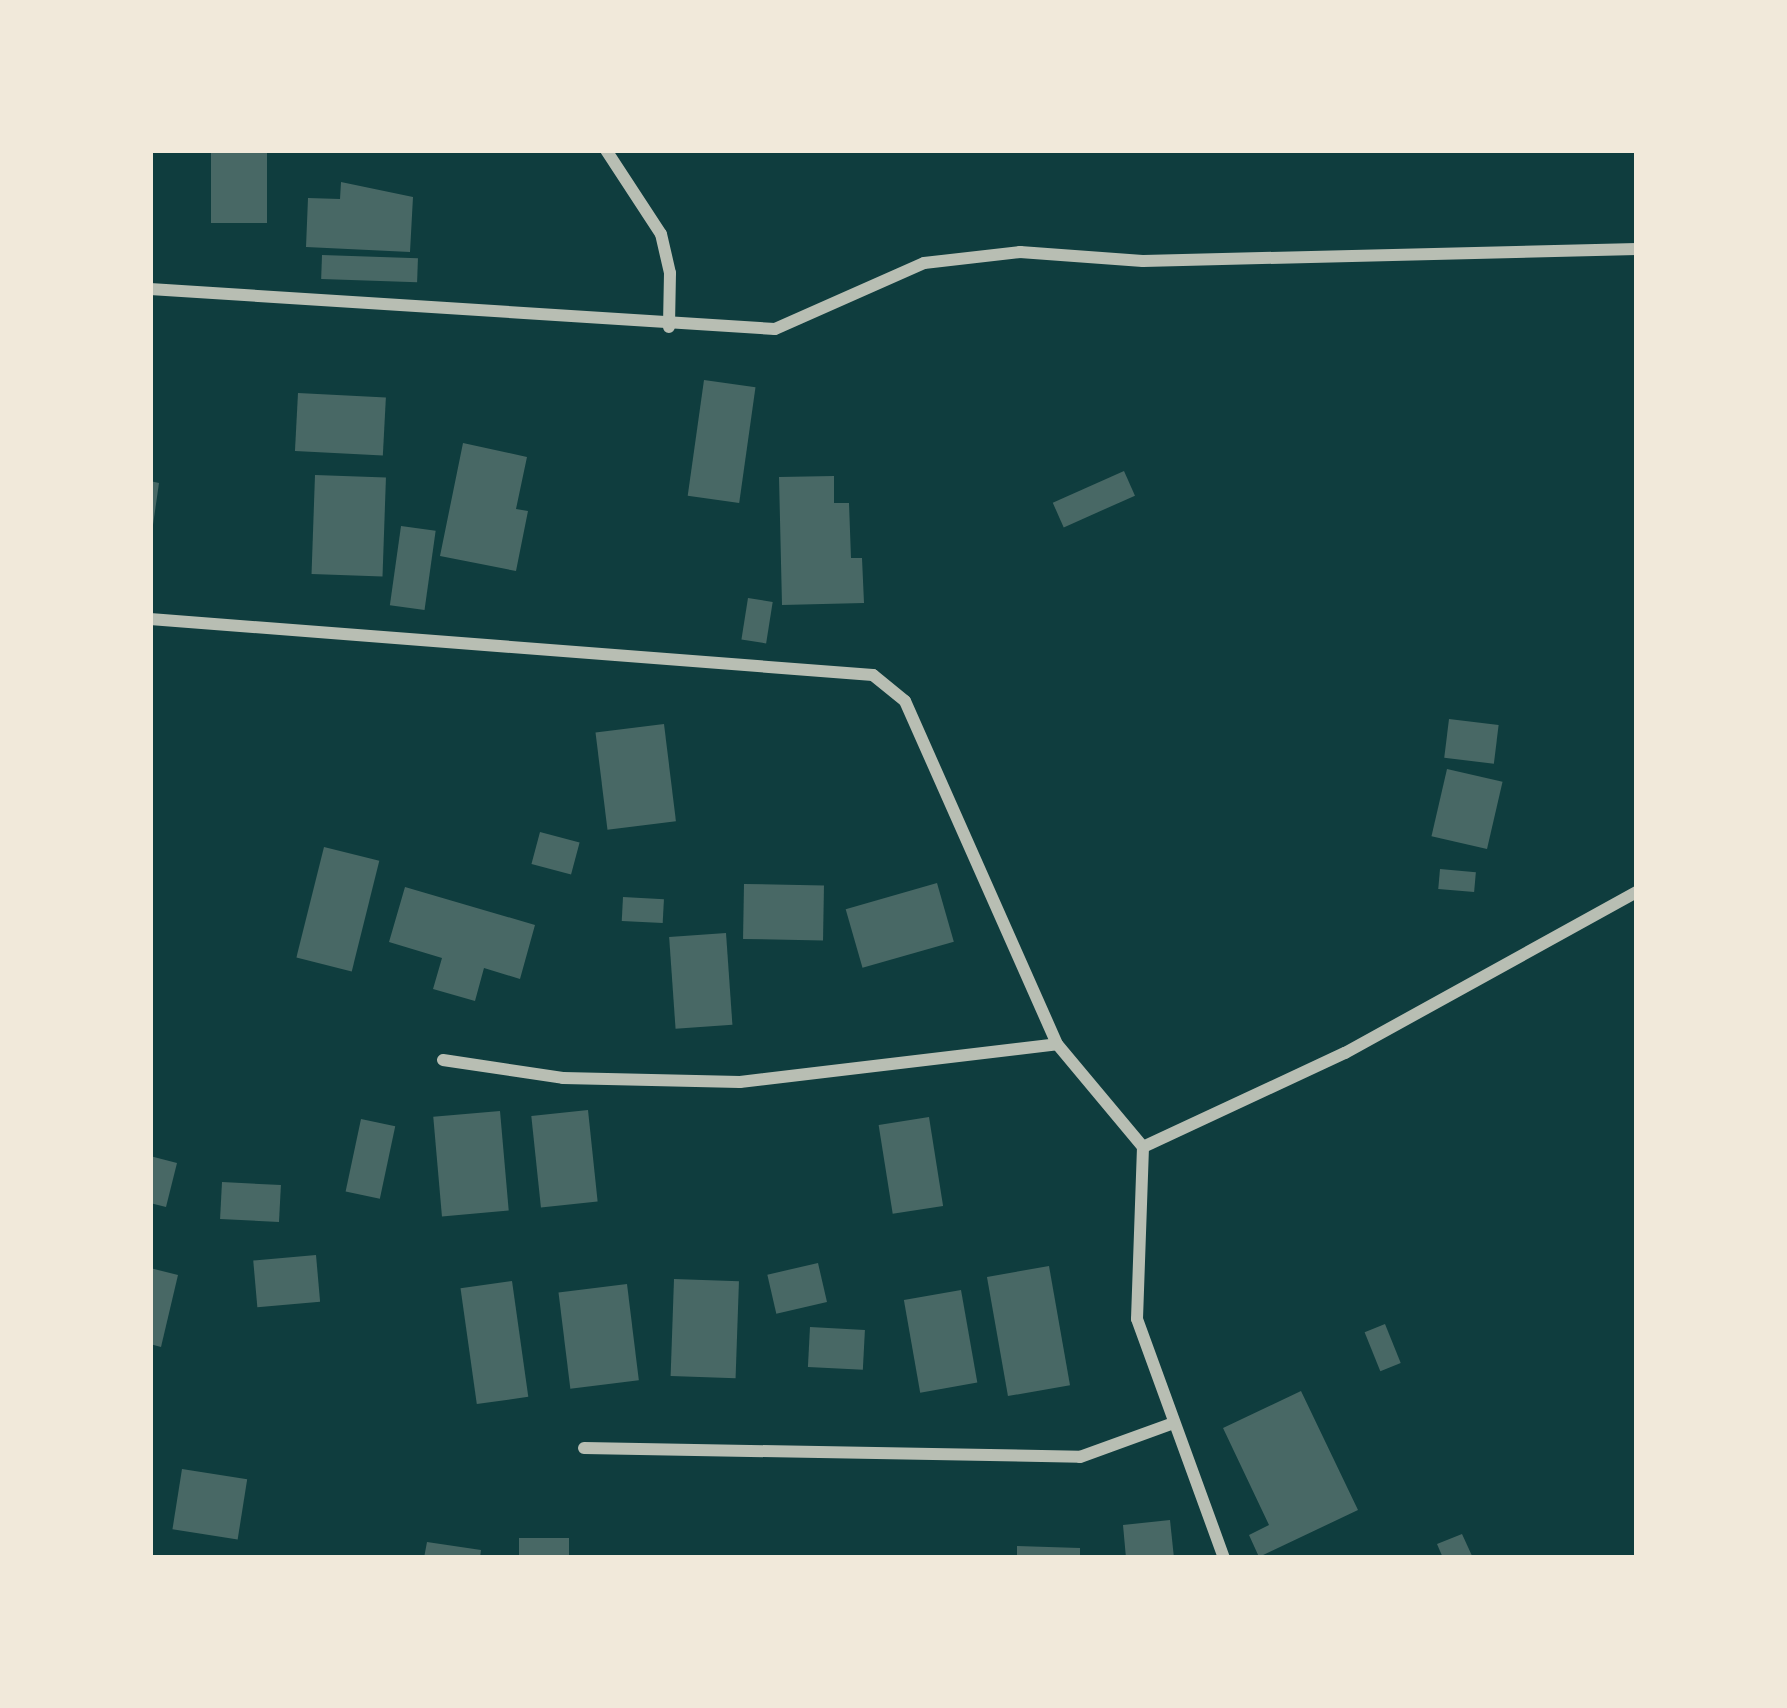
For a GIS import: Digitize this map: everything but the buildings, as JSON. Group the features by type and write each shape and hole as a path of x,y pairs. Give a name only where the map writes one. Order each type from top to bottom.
{"street":[{"path":"606,150 661,234 670,273 669,327"},
{"path":"150,289 669,327 775,329 924,262 1020,252 1143,261 1637,249"},
{"path":"150,619 873,675 905,701 1057,1044 1143,1147 1137,1319 1224,1558"},
{"path":"1143,1147 1345,1053 1637,892"},
{"path":"443,1060 562,1078 740,1082 1057,1044"},
{"path":"584,1448 1081,1457 1174,1424"}]}
